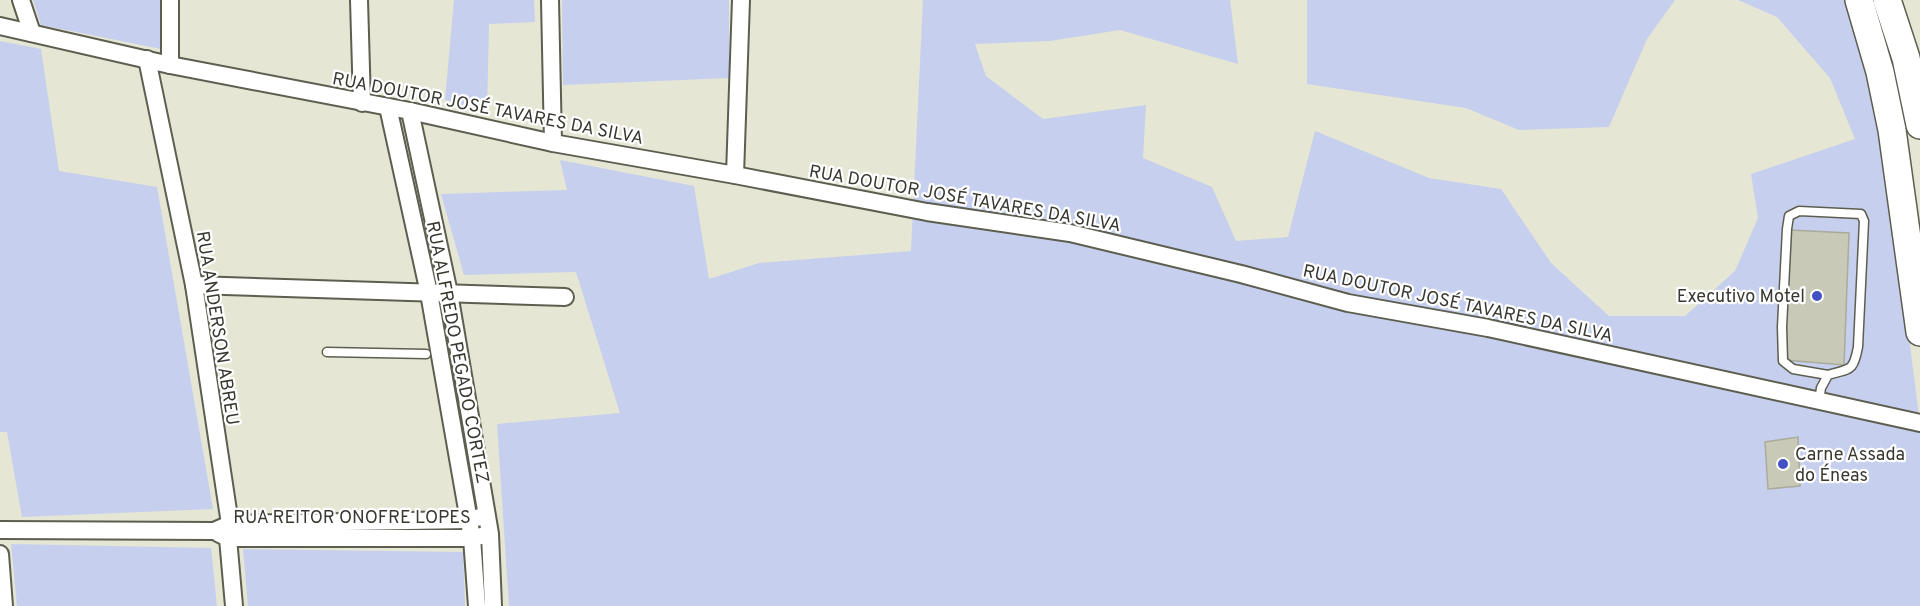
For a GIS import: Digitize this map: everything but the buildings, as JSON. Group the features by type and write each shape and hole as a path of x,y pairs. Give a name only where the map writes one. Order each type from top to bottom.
{"main road":[{"path":"1859,0 1880,72 1892,130 1920,332"},
{"path":"1887,0 1906,58 1920,125"}],"street":[{"path":"21,0 32,33"},
{"path":"170,0 170,64"},
{"path":"359,0 362,103"},
{"path":"550,0 553,143"},
{"path":"735,175 741,0"},
{"name":"RUA DOUTOR JOSÉ TAVARES DA SILVA","path":"0,26 170,64 410,111 553,143 927,212 1070,233 1241,274 1348,303 1488,328 1920,423"},
{"name":"RUA ANDERSON ABREU","path":"147,59 194,285 234,606"},
{"name":"RUA ALFREDO PEGADO CORTEZ","path":"388,107 429,293 433,354 472,538 477,606"},
{"name":"RUA ALFREDO PEGADO CORTEZ","path":"410,111 448,293 487,516 494,606"},
{"path":"194,285 565,297"},
{"name":"RUA REITOR ONOFRE LOPES","path":"224,531 469,520 487,516"},
{"name":"RUA REITOR ONOFRE LOPES","path":"0,530 224,531 472,538 490,534"},
{"path":"0,554 4,606"}],"lane":[{"path":"1794,212 1861,214 1864,221 1858,347 1854,364 1848,370 1827,375 1793,369 1783,361 1782,327 1787,229 1789,216 1794,212"},
{"path":"327,352 433,354"},
{"path":"1819,401 1821,388 1827,375"}],"shaded area":[{"path":"33,0 160,0 161,49 41,25"},
{"path":"454,0 534,0 535,22 489,24 487,114 445,100"},
{"path":"562,0 729,0 729,78 563,85"},
{"path":"923,0 1230,0 1238,64 1120,30 1050,41 975,44 986,76 1043,119 1146,105 1143,158 1212,187 1236,241 1288,237 1315,131 1429,178 1501,189 1551,263 1609,316 1685,316 1735,271 1758,218 1751,174 1855,139 1830,78 1777,17 1738,0 1845,0 1874,83 1890,184 1920,425 1920,606 509,606 497,424 620,413 576,272 464,275 441,194 567,190 560,160 694,186 709,279 759,263 911,251"},
{"path":"1307,0 1675,0 1647,39 1609,127 1519,130 1466,108 1307,84"},
{"path":"0,41 41,49 59,171 157,187 213,509 22,517 7,432 0,432"},
{"path":"11,544 211,548 217,606 17,606"},
{"path":"243,549 463,552 465,606 248,606"}],"place":[{"name":"Executivo Motel","path":"1817,296"},
{"name":"Carne Assada do Éneas","path":"1783,464"}]}
